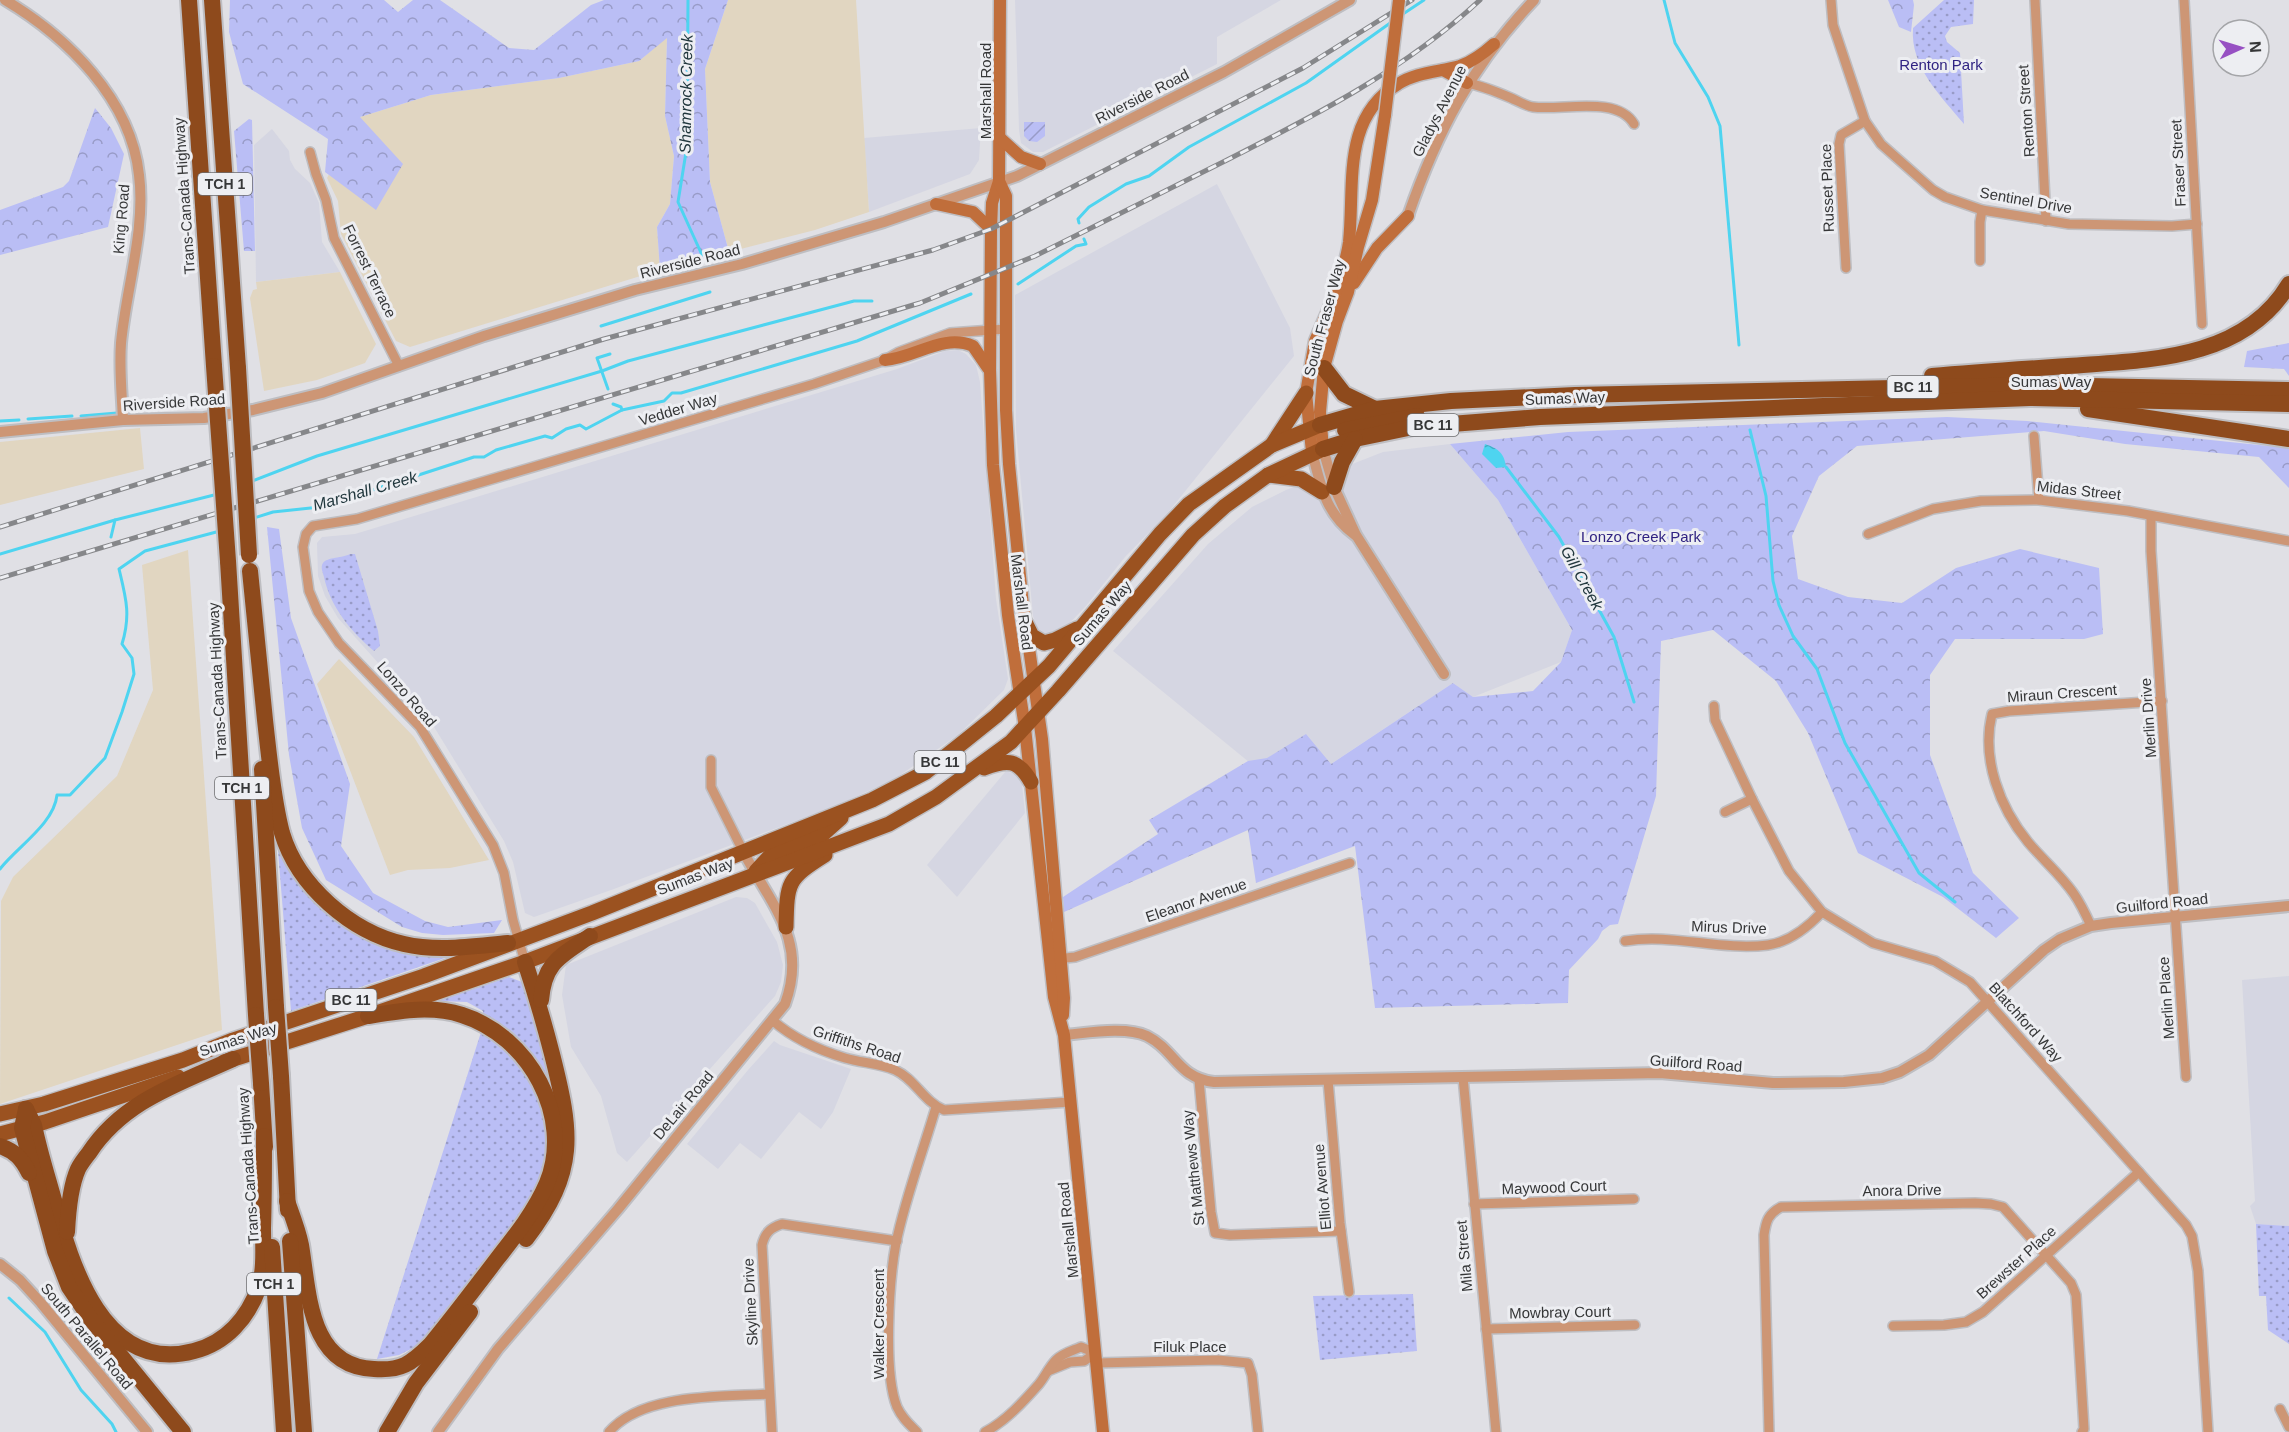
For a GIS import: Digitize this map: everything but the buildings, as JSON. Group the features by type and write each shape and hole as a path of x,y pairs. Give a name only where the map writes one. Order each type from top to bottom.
{"highway":[{"name":"Trans-Canada Highway","path":"189,0 284,1432"},
{"name":"TCH 1","path":"212,0 238,368 287,1201 304,1432"},
{"path":"1688,393 1769,384 1902,379 2112,363 2177,355 2215,345 2245,329 2272,307 2289,284"},
{"path":"1324,368 1344,394 1375,409"},
{"name":"Sumas Way","path":"0,1134 368,1016 525,962 889,824 973,772 1025,728 1192,535 1225,506 1317,439 1375,409 1451,401 1575,395 1829,388 2038,385 2289,390"},
{"path":"1272,445 1306,393"},
{"path":"1317,439 1389,420 1575,395"},
{"name":"Sumas Way","path":"0,1114 183,1060 233,1040 424,976 847,812 926,772 976,734 1049,666 1160,534 1189,504 1272,445 1317,439 1355,439 1413,427 1540,417 1868,403 2030,398 2289,404"},
{"path":"1868,403 1940,407 2084,409 2289,439"},
{"path":"1268,475 1301,479 1328,490 1355,439"},
{"path":"249,563 269,759 282,833 299,869 313,887 336,909 376,936 426,948 460,948 513,941"},
{"path":"1026,624 1032,636 1044,643 1083,627"},
{"path":"973,772 999,762 1015,763 1023,769 1031,782"},
{"path":"755,873 770,856 822,835 847,812"},
{"path":"786,927 787,897 794,877 799,871 849,840"},
{"path":"540,1010 542,983 547,970 590,936"},
{"path":"387,1432 416,1383 540,1220 560,1183 568,1142 566,1113 540,1010 525,962"},
{"path":"287,1201 300,1241 311,1314 322,1338 343,1362 360,1369 386,1370 401,1368 430,1345 519,1231 536,1207 548,1181 554,1156 555,1129 546,1092 530,1066 509,1043 488,1027 463,1015 440,1010 411,1009 368,1016"},
{"path":"67,1248 68,1219 78,1168 99,1137 127,1111 233,1059"},
{"path":"26,1108 37,1189 55,1251 69,1287 90,1318 183,1432"},
{"path":"28,1126 67,1248 80,1282 99,1313 122,1338 152,1352 183,1354 208,1347 233,1331 250,1308 260,1285 263,1258 264,1136"},
{"path":"0,1146 12,1150 22,1159 37,1189"}],"main road":[{"name":"Marshall Road","path":"1000,0 999,181 992,203 991,229 990,370 993,465 1002,563 1031,782 1055,959 1064,998 1063,1030 1103,1432"},
{"name":"South Fraser Way","path":"1317,439 1306,393 1315,341 1343,289 1372,200 1399,0"},
{"path":"1343,289 1355,142 1362,123 1377,100 1399,83 1423,74 1461,65 1480,57 1494,44"},
{"path":"1443,70 1467,83"},
{"path":"1000,138 1021,157 1040,165"},
{"name":"Marshall Road","path":"999,181 1006,196 1006,410 1009,464 1049,810 1055,959"},
{"path":"936,204 973,212 991,229"},
{"path":"1343,289 1377,248 1408,216"},
{"name":"South Fraser Way","path":"1317,439 1324,368 1343,289"},
{"path":"885,360 901,359 943,343 954,342 973,346 990,370"}],"street":[{"name":"King Road","path":"5,0 34,18 76,55 109,98 135,148 140,176 140,213 121,342 123,420"},
{"name":"Riverside Road","path":"0,432 123,420 204,418 253,410 322,393 484,336 635,290 742,264 830,239 1017,176 1224,72 1350,0"},
{"name":"Gladys Avenue","path":"1408,216 1443,130 1467,83 1494,44 1534,0"},
{"name":"Sentinel Drive","path":"1830,0 1833,26 1865,121 1881,144 1933,190 1945,197 1982,210 2069,224 2172,226 2197,224"},
{"name":"Renton Street","path":"2035,0 2046,221"},
{"name":"Fraser Street","path":"2184,0 2202,324"},
{"path":"1467,83 1483,86 1531,107 1603,107 1619,110 1629,116 1634,124"},
{"name":"Russet Place","path":"1846,268 1839,144 1841,135 1865,121"},
{"name":"Forrest Terrace","path":"310,152 326,200 334,238 399,366"},
{"path":"1980,261 1982,210"},
{"name":"Vedder Way","path":"357,519 553,462 885,360 899,352 950,333 1006,329"},
{"path":"2034,436 2039,500"},
{"name":"South Fraser Way","path":"1317,439 1328,490 1444,675"},
{"name":"Midas Street","path":"1868,534 1933,509 1981,501 2039,500 2128,511 2289,541"},
{"name":"Merlin Drive","path":"2151,517 2176,917"},
{"name":"Lonzo Road","path":"357,519 313,526 306,534 303,547 309,591 318,612 339,643 420,727 493,845 504,873 513,941 525,962"},
{"name":"Miraun Crescent","path":"2091,926 2074,894 2010,818 1990,762 1988,729 1992,714 2162,701"},
{"name":"Blatchford Way","path":"1714,706 1715,720 1789,871 1822,912 1873,943 1945,966 1970,982 2186,1225 2192,1236 2198,1271 2208,1432"},
{"name":"DeLair Road","path":"438,1432 498,1349 618,1209 785,1004 792,985 792,947 786,927 744,853 711,787 711,760"},
{"path":"1725,812 1752,799"},
{"name":"Eleanor Avenue","path":"1055,959 1075,957 1350,863"},
{"name":"Guilford Road","path":"1199,1080 1232,1083 1660,1073 1773,1083 1863,1081 1900,1072 1929,1055 2044,950 2060,939 2091,926 2289,906"},
{"name":"Mirus Drive","path":"1625,941 1646,938 1770,945 1793,936 1813,922 1822,912"},
{"name":"Merlin Place","path":"2176,917 2186,1077"},
{"name":"Griffiths Road","path":"772,1020 799,1041 845,1058 893,1069 912,1081 936,1107"},
{"path":"1063,1030 1122,1031 1145,1035 1199,1080"},
{"name":"Mila Street","path":"1462,1077 1496,1432"},
{"name":"St Matthews Way","path":"1199,1080 1215,1233 1230,1235 1341,1231"},
{"name":"Elliot Avenue","path":"1328,1080 1341,1231 1349,1292"},
{"path":"936,1107 952,1111 1070,1102"},
{"name":"Walker Crescent","path":"917,1432 904,1420 897,1406 891,1381 890,1295 897,1241 936,1107"},
{"name":"Brewster Place","path":"1893,1326 1966,1322 1983,1312 2139,1172"},
{"name":"Maywood Court","path":"1474,1204 1634,1199"},
{"name":"Anora Drive","path":"1769,1432 1764,1235 1770,1213 1781,1208 1991,1204 2003,1207 2047,1254 2071,1283 2076,1295 2084,1429 2082,1432"},
{"name":"Skyline Drive","path":"772,1432 762,1245 764,1236 772,1227 782,1224 897,1241"},
{"name":"South Parallel Road","path":"0,1264 20,1280 147,1432"},
{"name":"Mowbray Court","path":"1486,1329 1635,1325"},
{"path":"985,1432 1020,1404 1048,1371 1070,1362 1097,1358"},
{"name":"Filuk Place","path":"1097,1358 1218,1360 1248,1363 1252,1375 1258,1432"},
{"path":"609,1432 631,1415 660,1404 769,1394"},
{"path":"2280,1409 2289,1426"}],"shaded area":[{"path":"728,0 856,0 869,212 815,230 729,252 710,182 705,69"},
{"path":"1015,0 1281,0 1217,37 1217,64 1043,152 1033,152 1021,143 1019,130"},
{"path":"667,37 665,116 674,156 670,204 657,227 660,270 410,347 396,341 341,234 338,201 327,178 360,117 431,95 559,78 639,61"},
{"path":"981,128 979,160 970,174 869,212 864,138"},
{"path":"272,129 289,151 290,160 295,169 310,183 319,203 322,242 340,272 256,282 254,145"},
{"path":"1217,184 1290,328 1294,356 1166,515 1125,557 1086,606 1062,631 1053,636 1044,634 1037,628 1033,616 1016,430 1015,295"},
{"path":"340,272 376,344 365,363 317,380 264,391 250,298 253,290 257,289 256,282"},
{"path":"958,350 966,354 976,365 980,382 996,599 1008,679 1004,690 958,735 893,780 833,807 614,889 534,917 525,913 513,862 504,841 431,722 338,618 325,596 318,576 317,543 322,537 355,534 897,369 945,351"},
{"path":"140,428 144,469 0,505 0,442"},
{"path":"1450,444 1498,500 1572,630 1561,662 1473,697 1453,683 1287,793 1113,651 1208,544 1252,507 1286,490 1383,452"},
{"path":"188,550 222,1030 0,1104 1,901 13,877 117,776 153,690 142,565"},
{"path":"339,659 414,737 489,860 450,868 408,870 390,875 317,684"},
{"path":"1006,771 1017,775 1022,784 1025,813 957,897 927,865"},
{"path":"736,897 747,898 755,903 777,942 783,965 781,982 775,996 627,1162 617,1153 601,1096 571,1047 562,995 566,965"},
{"path":"2289,976 2289,1226 2256,1224 2250,1206 2255,1201 2242,980"},
{"path":"774,1041 851,1069 833,1112 821,1129 799,1112 761,1159 740,1143 718,1169 687,1144"}],"green space":[{"path":"230,0 384,0 398,12 413,0 440,0 509,48 534,50 591,5 604,0 728,0 705,69 710,182 729,252 660,270 657,227 670,204 674,156 665,116 667,38 639,61 559,78 431,95 360,117 403,164 376,210 325,172 328,139 243,84 229,32"},
{"path":"1888,0 1913,0 1911,32 1899,27"},
{"name":"Renton Park","path":"1944,0 1974,0 1973,24 1951,27 1945,36 1947,42 1960,53 1964,124 1929,80 1916,56 1913,42 1913,28"},
{"path":"95,108 111,128 124,154 108,227 0,255 0,210 63,187 69,181"},
{"path":"249,119 252,120 255,251 244,251 234,131"},
{"path":"1024,122 1045,122 1045,136 1037,142 1029,141 1024,136"},
{"path":"2289,343 2289,376 2284,369 2244,367 2247,351"},
{"name":"Lonzo Creek Park","path":"1947,417 2027,421 2289,448 2289,488 2259,457 2125,444 2044,431 1857,446 1819,476 1792,536 1798,579 1848,597 1902,603 1956,568 2020,549 2099,568 2103,634 2084,639 1955,639 1930,675 1930,755 1973,873 2019,918 1996,938 1943,897 1858,853 1808,733 1776,681 1713,630 1661,641 1656,796 1618,924 1610,925 1602,931 1598,939 1569,970 1568,1003 1375,1008 1355,846 1256,883 1248,830 1064,912 1063,897 1158,834 1149,820 1248,761 1267,758 1306,734 1331,764 1453,683 1473,697 1533,691 1561,662 1572,630 1498,500 1450,444 1568,432"},
{"path":"267,527 279,529 291,618 350,784 341,846 373,893 425,921 448,927 502,920 494,933 443,935 422,933 402,927 326,880 302,828 289,755"},
{"path":"355,554 378,631 380,646 374,651 357,636 336,608 322,572 322,565 325,561"},
{"path":"277,838 303,890 326,912 372,941 445,958 291,1011"},
{"path":"509,977 522,982 550,1075 541,1107 548,1141 538,1188 505,1236 421,1344 399,1355 377,1359 482,1029 483,1011 467,1002 438,1001"},
{"path":"2256,1224 2289,1226 2289,1344 2268,1330 2266,1296 2259,1296"},
{"path":"1413,1294 1417,1351 1320,1360 1313,1296"}],"water":[{"path":"1485,444 1500,452 1506,467 1496,468 1482,454"}],"waterway":[{"name":"Shamrock Creek","path":"688,0 687,146 678,202 702,255"},
{"path":"1400,16 1424,0"},
{"path":"1664,0 1675,43 1708,97 1720,126 1739,345"},
{"path":"1079,223 1078,219 1089,207 1126,184 1149,176 1189,147 1306,83 1393,21"},
{"path":"1018,284 1076,246 1086,244 1084,239"},
{"path":"601,326 710,292"},
{"name":"Marshall Creek","path":"251,519 273,512 320,507 335,498 354,496 474,457 484,457 496,450 545,436 552,438 566,429 580,425 586,429 622,410 664,401 672,393 681,393 857,341 971,294"},
{"path":"250,482 317,456 602,371 628,361 854,301 872,301"},
{"path":"608,389 597,358 610,354"},
{"path":"613,404 621,407 622,410"},
{"path":"81,416 117,413"},
{"path":"28,419 72,416"},
{"path":"0,421 19,420"},
{"path":"1750,430 1766,496 1773,581 1779,605 1793,636 1817,669 1845,743 1919,873 1955,902"},
{"name":"Gill Creek","path":"1506,467 1559,537 1614,637 1634,702"},
{"path":"111,537 115,520 218,494"},
{"path":"0,554 115,520"},
{"name":"Marshall Creek","path":"0,869 34,835 49,816 57,795 70,795 105,758 134,674 132,658 122,644 127,615 119,569 145,551 220,531"},
{"path":"9,1298 45,1332 81,1390 112,1424 116,1432"}],"railway":[{"path":"0,527 604,339 933,250 991,229 1303,68 1412,0"},
{"path":"0,578 920,303 1035,256 1294,126 1391,69 1452,25 1480,0"}]}
